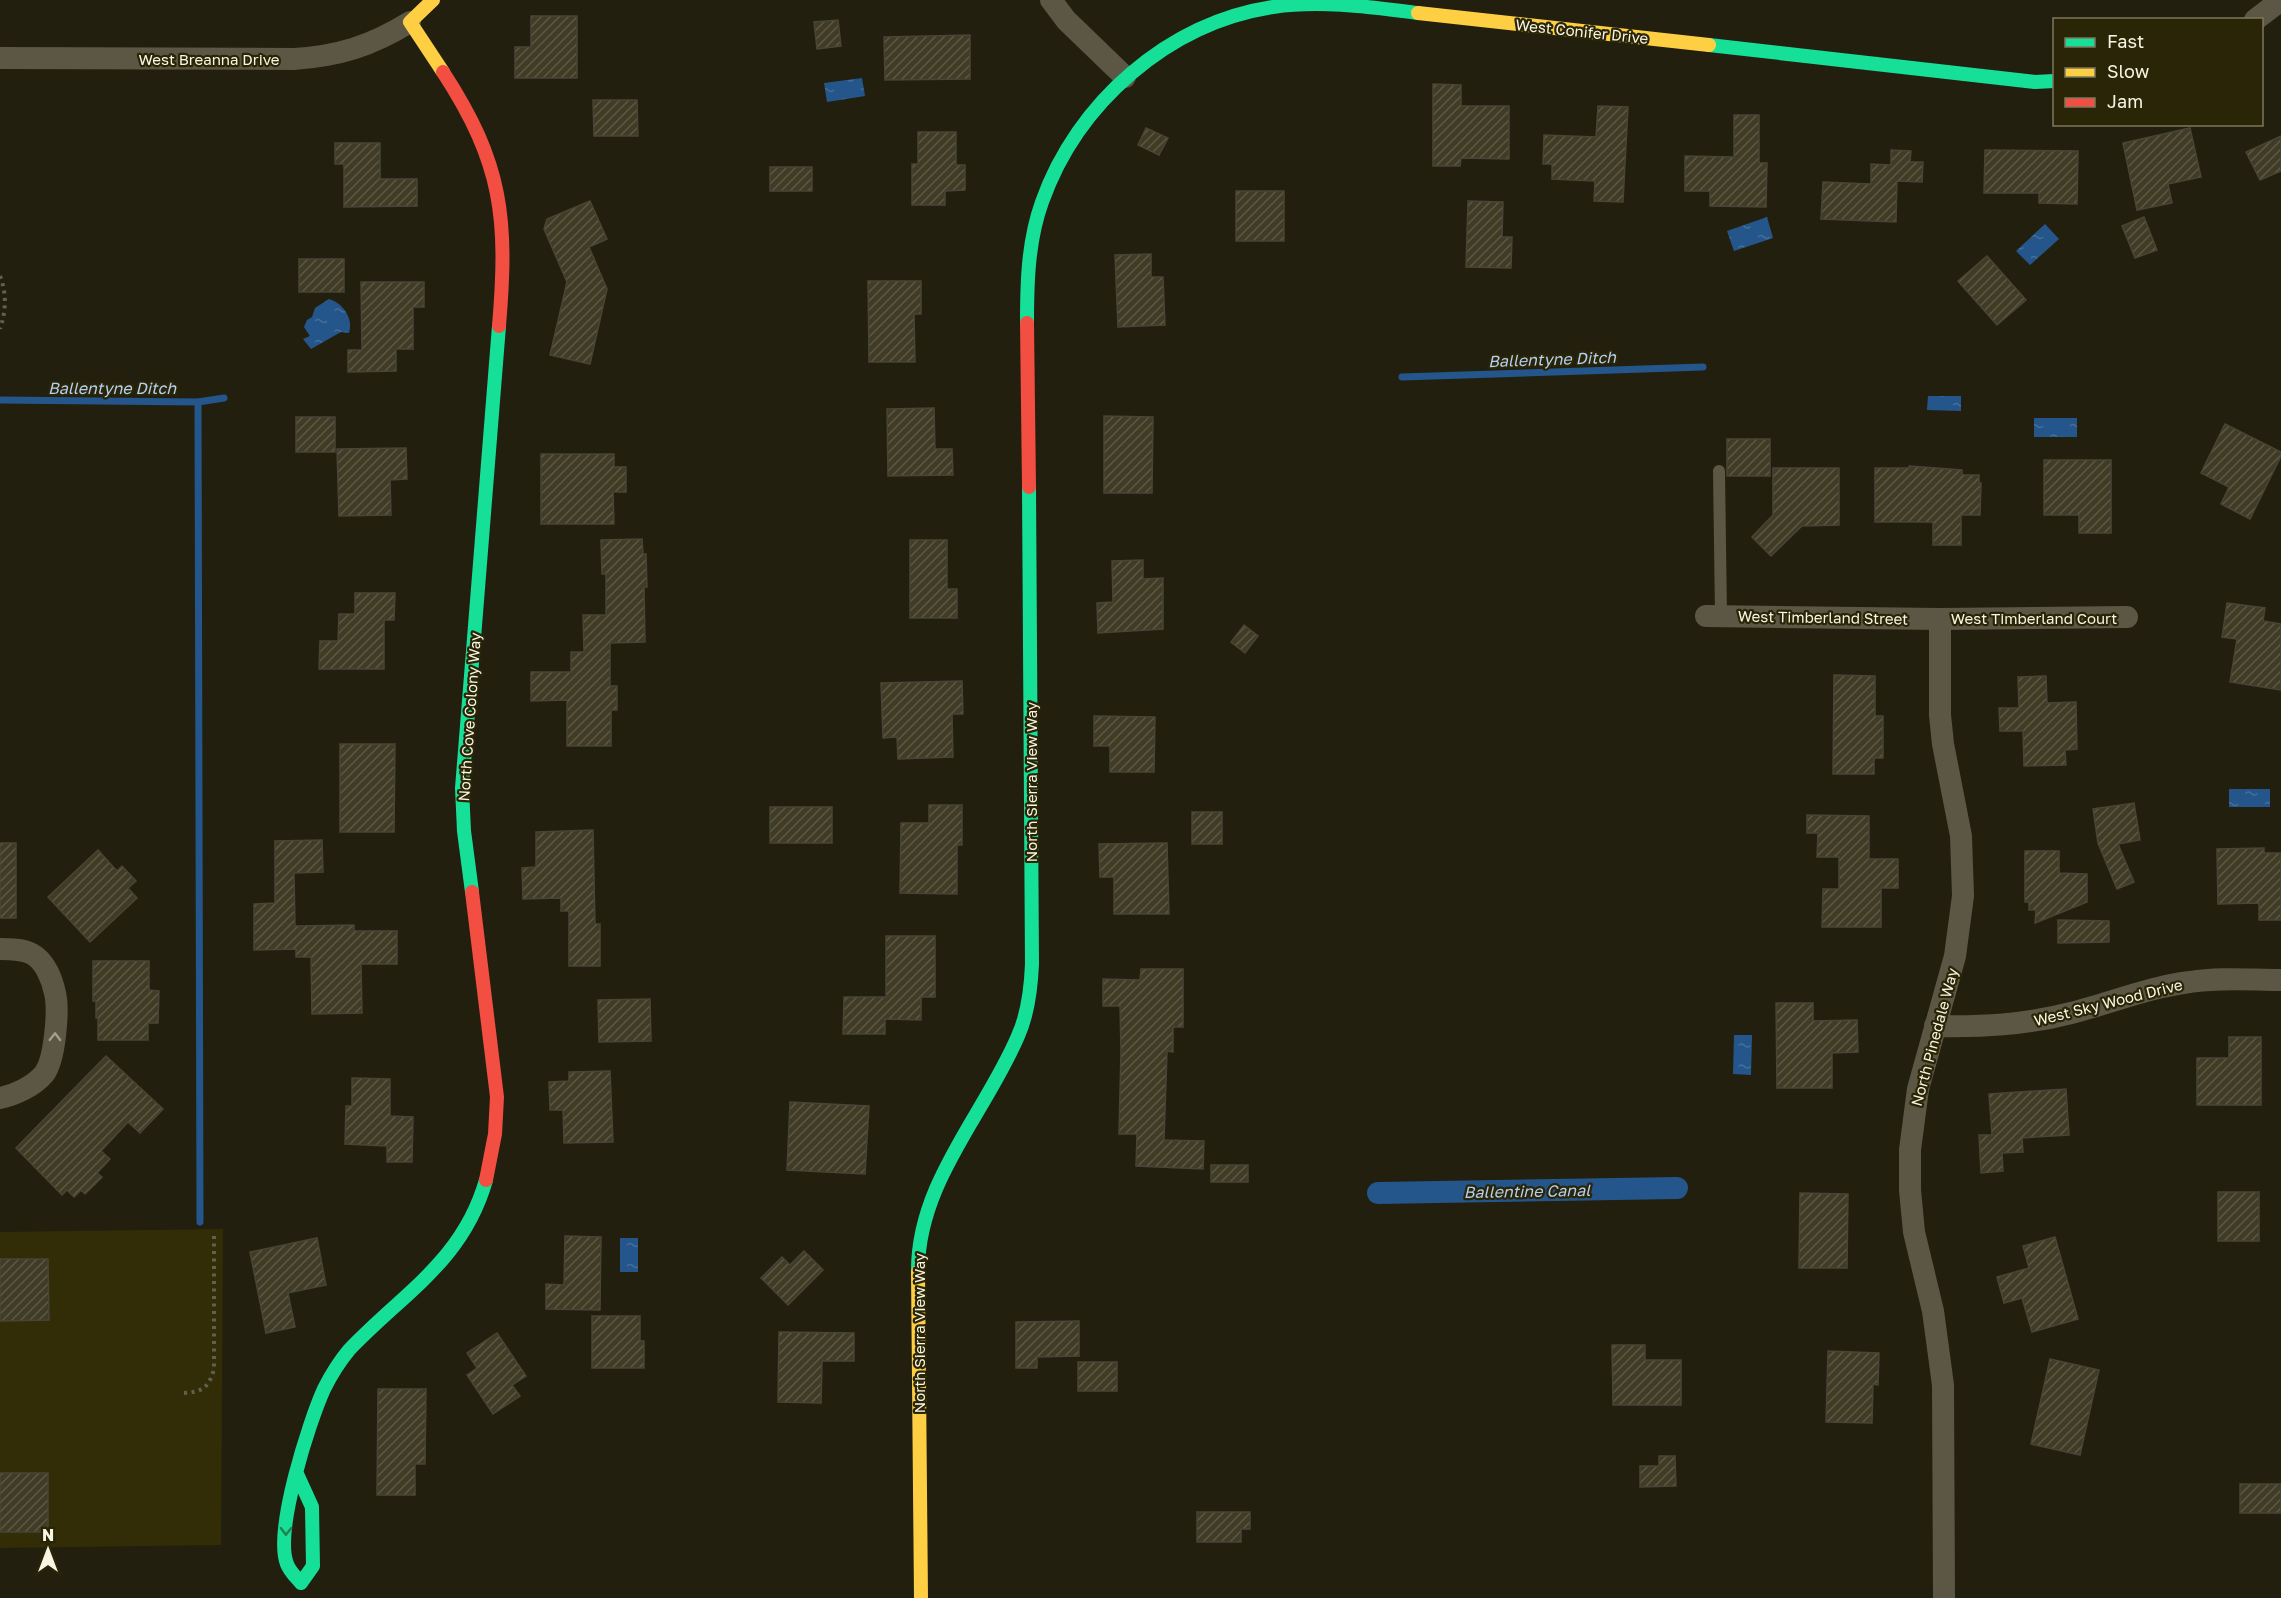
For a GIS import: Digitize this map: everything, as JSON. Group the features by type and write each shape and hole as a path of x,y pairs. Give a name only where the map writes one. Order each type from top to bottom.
{"street":[{"path":"410,22 433,0"},
{"path":"1051,0 1066,20 1125,77"},
{"path":"2258,18 2281,0"},
{"name":"West Conifer Drive","path":"1125,77 1170,44 1216,22 1266,8 1316,3 1354,5 2023,80 2053,81"},
{"name":"West Breanna Drive","path":"0,58 294,59 325,57 351,51 376,41 410,22"},
{"name":"North Cove Colony Way","path":"301,1591 286,1563 287,1505 317,1405 332,1374 348,1351 367,1331 428,1279 462,1235 486,1183 497,1126 497,1097 464,831 462,788 503,276 502,218 497,188 479,135 458,95 410,22"},
{"name":"North Sierra View Way","path":"921,1598 918,1276 920,1242 933,1194 1018,1037 1031,989 1028,290 1030,252 1042,203 1062,156 1090,114 1125,77"},
{"name":"West Timberland Street","path":"1713,616 1940,619"},
{"name":"West Timberland Court","path":"1940,619 2127,617"},
{"name":"North Pinedale Way","path":"1940,619 1940,715 1943,744 1961,836 1963,896 1955,956 1918,1089 1912,1125 1910,1190 1914,1232 1933,1311 1943,1385 1944,1598"},
{"path":"0,949 14,949 32,954 47,969 56,994 55,1049 45,1073 29,1086 0,1098"},
{"name":"West Sky Wood Drive","path":"1935,1026 2010,1025 2070,1014 2152,988 2191,981 2281,980"},
{"name":"North Cove Colony Way","path":"297,1474 312,1507 313,1566 301,1591"}],"lane":[{"path":"1713,616 1719,471"}],"path":[{"path":"0,276 5,295 0,329"},
{"path":"184,1393 204,1390 211,1382 214,1369 214,1235"}],"shaded area":[{"path":"223,1229 221,1545 0,1548 0,1232"}],"water":[{"path":"862,78 865,96 827,102 824,83"},
{"path":"1767,217 1773,238 1734,251 1727,231"},
{"path":"2045,224 2059,239 2030,265 2016,251"},
{"path":"329,299 339,304 349,317 349,333 341,332 311,349 303,339 310,336 304,327 307,320 312,317 315,308"},
{"path":"1928,396 1961,396 1961,411 1927,410"},
{"path":"2034,418 2077,418 2077,437 2034,437"},
{"path":"2229,789 2270,789 2270,807 2229,807"},
{"path":"1734,1035 1752,1035 1751,1075 1733,1074"},
{"path":"620,1238 638,1238 638,1272 620,1272"}],"building":[{"path":"531,16 577,16 577,78 515,78 515,47 531,47"},
{"path":"838,20 841,46 817,49 814,22"},
{"path":"970,35 970,79 885,80 884,37"},
{"path":"1433,84 1461,85 1461,106 1509,106 1509,159 1461,158 1460,166 1433,166"},
{"path":"593,100 637,100 638,136 594,136"},
{"path":"1598,106 1628,107 1623,202 1594,201 1595,181 1552,179 1552,164 1543,164 1544,135 1596,137"},
{"path":"1734,115 1759,115 1759,163 1767,163 1766,207 1710,206 1710,191 1685,191 1685,156 1734,157"},
{"path":"1146,128 1168,138 1159,155 1138,145"},
{"path":"2190,128 2201,177 2168,184 2172,203 2137,210 2123,143"},
{"path":"918,132 956,132 956,165 965,165 965,190 945,191 945,205 912,205 912,164 918,164"},
{"path":"2281,136 2281,171 2260,180 2246,152"},
{"path":"335,143 380,143 380,179 417,179 417,206 344,207 344,164 335,164"},
{"path":"1891,150 1911,151 1910,162 1923,162 1922,182 1897,181 1896,222 1821,219 1823,182 1871,184 1871,164 1891,165"},
{"path":"1985,150 2078,151 2077,204 2039,203 2039,193 1984,193"},
{"path":"770,167 812,167 812,191 770,191"},
{"path":"1236,191 1284,191 1284,241 1236,241"},
{"path":"590,201 607,239 589,247 607,289 590,364 550,355 567,282 544,229 547,219"},
{"path":"1468,201 1503,202 1502,237 1512,237 1511,268 1466,267"},
{"path":"2144,217 2157,250 2135,258 2122,226"},
{"path":"1151,254 1151,277 1163,277 1165,325 1118,327 1115,255"},
{"path":"1987,256 2026,300 1997,325 1958,281"},
{"path":"299,259 344,259 344,292 299,292"},
{"path":"868,281 921,281 921,314 914,314 915,362 869,362"},
{"path":"361,282 424,282 424,307 413,307 413,349 396,349 396,371 348,372 348,350 362,350"},
{"path":"934,408 935,449 952,449 953,475 888,476 887,409"},
{"path":"1104,416 1153,417 1152,493 1104,493"},
{"path":"296,417 335,417 335,452 296,452"},
{"path":"2225,424 2281,452 2250,519 2221,504 2229,487 2201,473"},
{"path":"1727,439 1770,439 1770,476 1727,476"},
{"path":"406,448 407,479 390,480 391,515 339,516 337,449"},
{"path":"541,454 614,454 614,467 626,467 626,492 613,492 614,524 541,524"},
{"path":"2044,460 2111,460 2111,533 2079,533 2079,515 2044,515"},
{"path":"1909,466 1962,470 1962,475 1979,475 1980,515 1961,515 1961,545 1933,545 1933,522 1875,522 1875,468 1909,468"},
{"path":"1773,468 1839,468 1839,525 1802,526 1771,556 1752,537 1773,515"},
{"path":"642,539 643,554 646,554 647,587 644,587 645,642 610,643 610,686 617,686 617,710 611,710 611,746 567,746 567,700 531,701 531,672 571,672 571,652 584,652 583,615 606,615 606,574 602,574 601,540"},
{"path":"910,540 947,540 947,589 957,589 957,618 910,618"},
{"path":"1143,560 1143,579 1163,578 1163,629 1098,633 1097,603 1113,602 1112,561"},
{"path":"355,593 395,593 394,620 384,620 384,669 319,669 320,641 338,641 339,614 355,614"},
{"path":"2227,603 2265,608 2263,621 2281,624 2281,690 2230,682 2237,639 2222,637"},
{"path":"1244,625 1258,636 1245,653 1231,642"},
{"path":"1834,675 1875,676 1875,716 1883,716 1883,758 1874,758 1874,774 1833,774"},
{"path":"2046,676 2047,703 2076,702 2077,749 2065,750 2066,765 2024,766 2023,731 2000,731 1999,708 2019,708 2018,677"},
{"path":"962,681 963,714 952,714 953,757 898,759 897,737 883,738 881,683"},
{"path":"1094,716 1155,717 1154,772 1110,772 1110,746 1094,746"},
{"path":"340,744 395,744 394,832 340,832"},
{"path":"2134,803 2140,840 2118,844 2134,882 2117,889 2098,843 2093,809"},
{"path":"929,805 962,805 962,845 957,845 957,894 900,893 901,823 929,823"},
{"path":"770,807 832,807 832,843 770,843"},
{"path":"1192,812 1222,812 1222,844 1192,844"},
{"path":"1807,815 1869,816 1869,859 1898,859 1898,888 1881,888 1881,927 1822,927 1823,889 1839,889 1839,857 1817,857 1818,833 1807,833"},
{"path":"593,830 595,924 600,924 600,966 569,966 569,911 561,911 561,898 523,899 522,868 536,867 536,832"},
{"path":"322,840 323,872 294,873 295,926 354,925 354,931 397,931 397,964 361,964 362,1013 312,1014 311,957 296,957 296,949 254,950 254,904 275,903 275,841"},
{"path":"0,843 16,843 16,918 0,918"},
{"path":"1167,843 1169,914 1114,914 1114,877 1100,877 1099,844"},
{"path":"2264,848 2264,853 2281,853 2281,920 2259,920 2259,903 2218,904 2217,849"},
{"path":"98,850 117,871 122,866 136,881 128,888 137,898 90,942 48,897"},
{"path":"2025,851 2059,851 2059,873 2087,874 2087,902 2035,923 2036,910 2029,910 2029,902 2025,902"},
{"path":"2058,920 2109,921 2109,942 2058,943"},
{"path":"886,936 935,936 935,997 921,997 921,1020 885,1019 885,1034 843,1034 844,997 886,997"},
{"path":"93,961 149,961 149,990 159,991 158,1023 148,1023 148,1040 98,1040 96,1001 93,1001"},
{"path":"1141,969 1183,969 1183,1027 1173,1027 1173,1052 1167,1051 1164,1140 1204,1141 1203,1169 1136,1166 1137,1134 1119,1134 1120,1006 1103,1006 1103,979 1140,980"},
{"path":"650,999 651,1041 599,1042 598,1000"},
{"path":"1776,1003 1813,1003 1813,1021 1857,1020 1858,1052 1832,1053 1832,1088 1777,1088"},
{"path":"2229,1037 2261,1037 2261,1105 2197,1105 2197,1058 2229,1058"},
{"path":"106,1056 163,1109 140,1133 128,1122 101,1151 110,1159 97,1173 102,1177 85,1194 81,1190 74,1197 67,1190 62,1195 16,1148"},
{"path":"610,1071 613,1142 564,1143 563,1110 550,1110 549,1082 569,1081 569,1072"},
{"path":"352,1078 390,1079 390,1116 413,1117 412,1162 387,1162 387,1146 345,1144 346,1106 352,1106"},
{"path":"2066,1089 2069,1135 2022,1138 2023,1152 2002,1153 2003,1171 1981,1173 1979,1135 1992,1135 1989,1094"},
{"path":"790,1102 869,1106 865,1174 787,1170"},
{"path":"1211,1165 1248,1165 1248,1182 1211,1182"},
{"path":"2218,1192 2259,1192 2259,1241 2218,1241"},
{"path":"1800,1193 1848,1194 1847,1268 1799,1268"},
{"path":"565,1236 601,1237 600,1310 546,1309 546,1284 564,1285"},
{"path":"2055,1237 2078,1319 2032,1332 2022,1298 2004,1303 1997,1277 2029,1268 2023,1246"},
{"path":"317,1238 326,1285 288,1293 295,1327 266,1333 250,1252"},
{"path":"804,1251 823,1270 788,1305 761,1278 782,1257 790,1265"},
{"path":"0,1259 48,1259 49,1320 0,1321"},
{"path":"592,1316 640,1316 640,1341 644,1341 644,1368 592,1368"},
{"path":"1079,1321 1079,1356 1037,1357 1037,1368 1016,1368 1016,1322"},
{"path":"779,1332 854,1333 854,1361 822,1361 821,1403 778,1402"},
{"path":"497,1333 526,1376 512,1385 520,1396 493,1414 467,1375 477,1368 467,1353"},
{"path":"1612,1345 1645,1345 1645,1360 1681,1360 1681,1405 1613,1405"},
{"path":"1828,1351 1879,1353 1878,1385 1873,1384 1872,1423 1826,1422"},
{"path":"2050,1359 2099,1370 2080,1455 2031,1444"},
{"path":"1078,1362 1117,1362 1117,1391 1078,1391"},
{"path":"378,1389 426,1389 425,1464 415,1464 415,1495 377,1495"},
{"path":"1659,1456 1675,1456 1676,1486 1640,1487 1640,1466 1659,1466"},
{"path":"0,1473 48,1473 48,1532 0,1532"},
{"path":"2240,1484 2281,1484 2281,1513 2240,1513"},
{"path":"1197,1512 1250,1512 1250,1529 1241,1529 1241,1542 1197,1542"}],"waterway":[{"name":"Ballentyne Ditch","path":"1402,377 1703,367"},
{"name":"Ballentyne Ditch","path":"0,400 198,402 224,398"},
{"path":"198,402 200,1222"},
{"name":"Ballentine Canal","path":"1378,1193 1677,1188"}],"traffic: fast":[{"path":"1027,323 1031,247 1042,202 1058,166 1078,132 1103,101 1131,73 1163,50 1198,30 1234,16 1273,7 1327,4 1418,13"},
{"path":"1709,45 2035,82 2053,81"},
{"path":"472,892 464,831 462,788 499,326"},
{"path":"918,1272 921,1240 940,1179 1018,1036 1027,1010 1030,992 1032,964 1029,487"},
{"path":"297,1474 312,1507 313,1566 301,1583 287,1564 284,1548 285,1527 302,1450 324,1389 349,1350 410,1293 447,1254 476,1208 486,1180"}],"traffic: slow":[{"path":"433,0 410,22 443,72"},
{"path":"1418,13 1709,45"},
{"path":"918,1272 921,1598"}],"traffic: jam":[{"path":"443,72 478,135 497,193 502,254 499,326"},
{"path":"1027,323 1029,487"},
{"path":"472,892 497,1097 495,1134 486,1180"}]}
